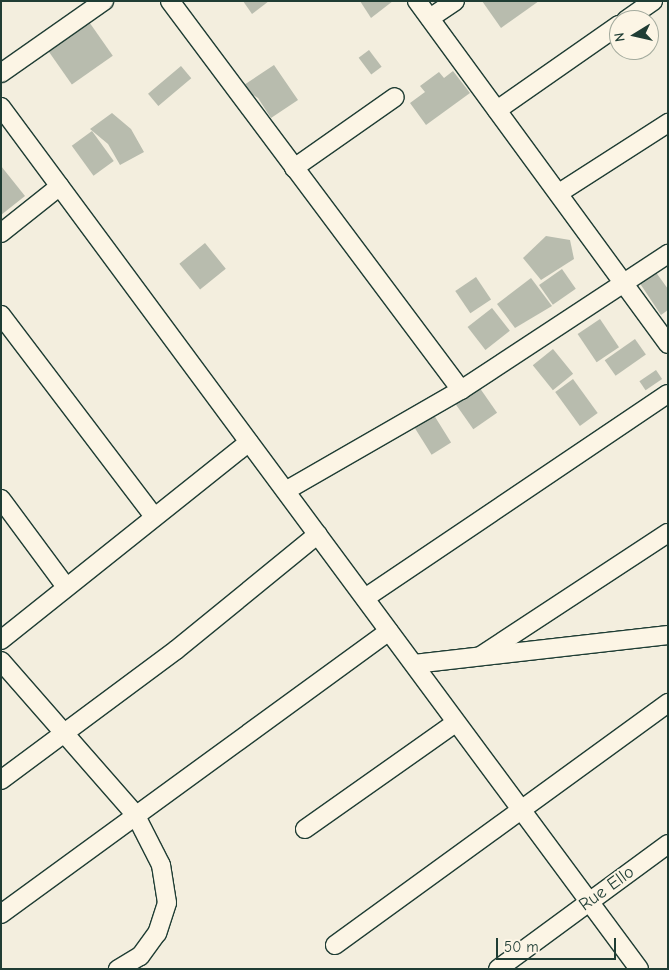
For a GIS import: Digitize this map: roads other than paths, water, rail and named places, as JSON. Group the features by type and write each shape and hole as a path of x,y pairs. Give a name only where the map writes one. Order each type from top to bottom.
{"street":[{"path":"1,73 104,1"},
{"path":"170,1 462,390"},
{"path":"417,1 625,282 668,344"},
{"path":"430,18 455,1"},
{"path":"640,10 653,1"},
{"path":"497,110 609,32"},
{"path":"294,168 394,97"},
{"path":"1,107 249,442 287,490 455,723 639,969"},
{"path":"559,193 668,123"},
{"path":"1,233 60,186"},
{"path":"287,490 462,390 668,254"},
{"path":"1,315 153,516"},
{"path":"365,598 668,394"},
{"path":"1,640 153,516 249,442"},
{"path":"1,499 66,587"},
{"path":"1,780 67,731 318,534"},
{"path":"480,656 665,540"},
{"path":"1,914 135,814 389,631"},
{"path":"414,664 668,635"},
{"path":"1,661 67,731 135,814 161,865 167,903 157,934 140,956 118,969"},
{"path":"335,945 668,703"},
{"path":"305,829 455,723"},
{"name":"Rue Ello","path":"498,969 668,844"}]}
